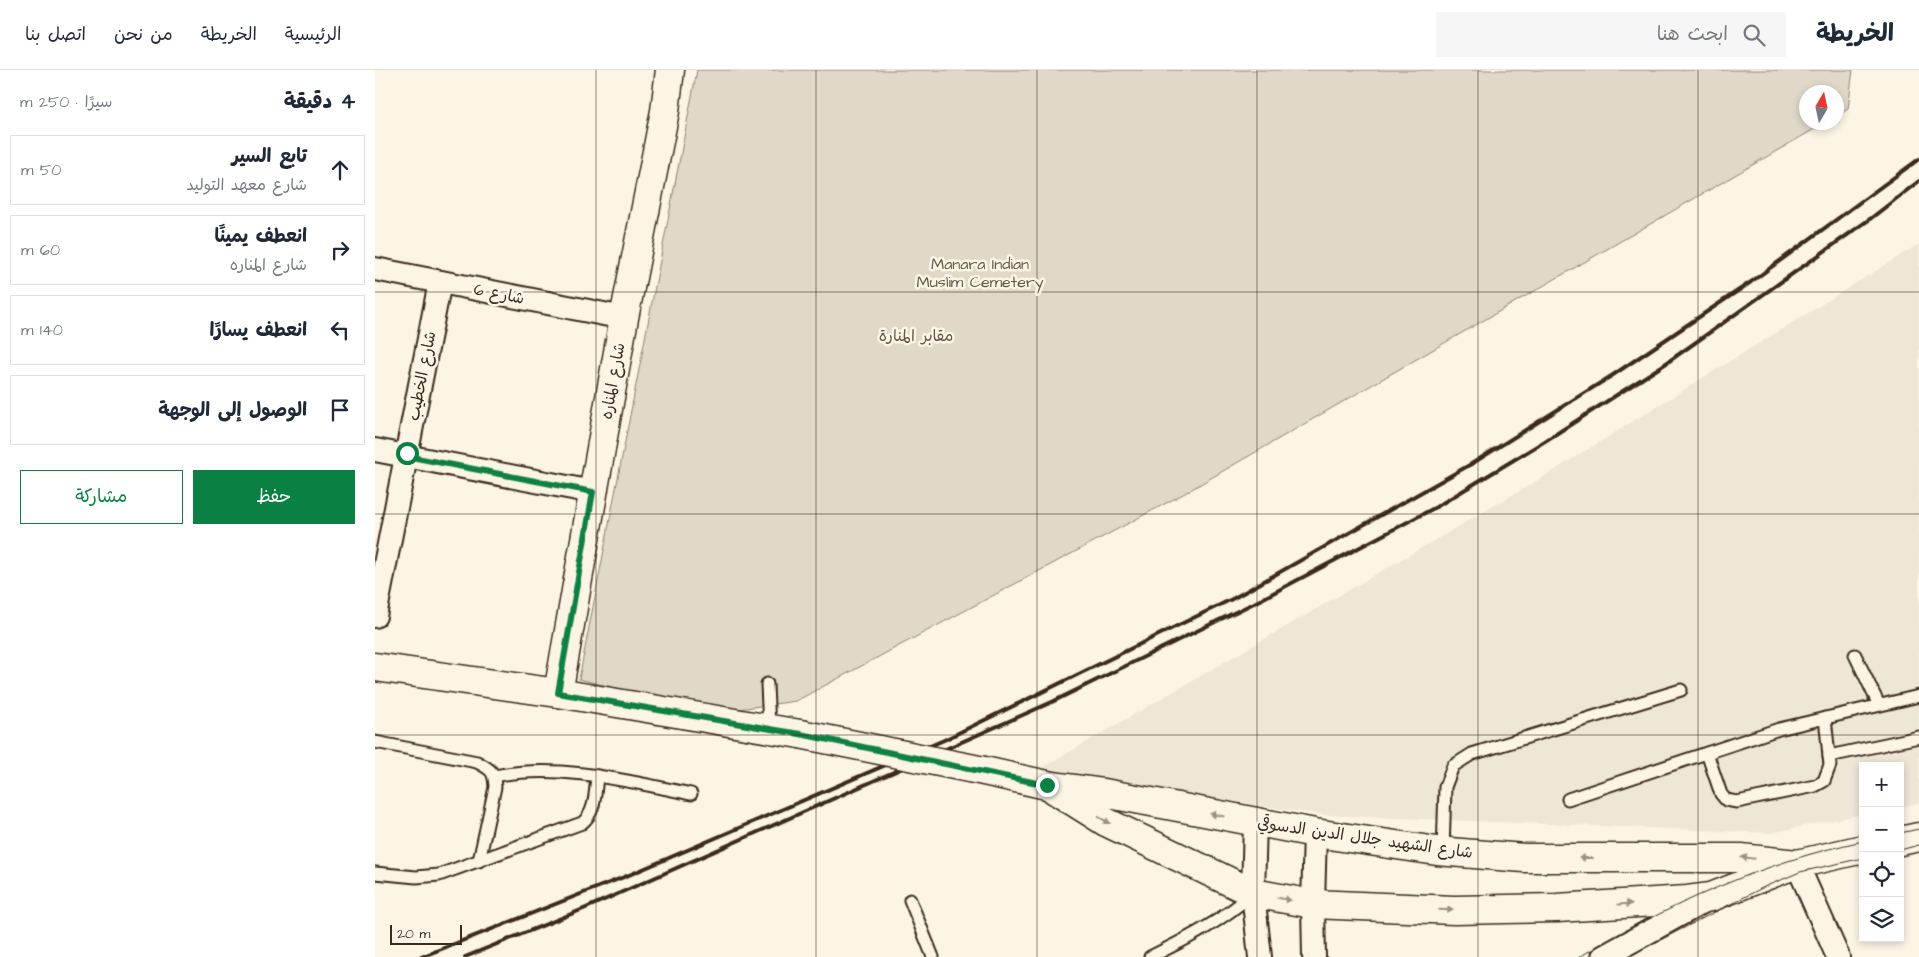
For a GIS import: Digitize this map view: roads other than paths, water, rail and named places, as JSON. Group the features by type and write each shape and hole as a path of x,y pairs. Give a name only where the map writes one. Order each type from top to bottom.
{"main road":[{"name":"شارع المناره","path":"558,693 624,318 665,111 670,70"},
{"name":"شارع الشهيد جلال الدين الدسوقي","path":"375,667 558,693 800,734 1047,785 1105,793 1315,833 1443,852 1524,858 1741,858 1797,864"},
{"name":"شارع الشهيد جلال الدين الدسوقي","path":"1047,785 1106,822 1253,893 1313,904 1454,910 1557,908 1711,897 1797,864 1859,851"},
{"path":"1904,840 1919,837"}],"street":[{"name":"شارع 6","path":"375,269 624,318"},
{"name":"شارع الخطيب","path":"375,616 440,282"},
{"path":"375,450 593,492"},
{"path":"1255,822 1253,893 1260,957"},
{"path":"1313,957 1315,833"},
{"path":"1797,864 1838,957"},
{"path":"1603,957 1711,897"}],"lane":[{"path":"1855,655 1879,705"},
{"path":"767,684 769,729"},
{"path":"1443,852 1445,787 1453,766 1472,754 1681,690"},
{"path":"1568,799 1779,729 1919,696"},
{"path":"1707,753 1721,794 1726,800 1737,802 1815,786 1824,781 1830,765 1825,718"},
{"path":"1829,756 1919,737"},
{"path":"375,742 477,762 491,770 494,776 495,787 479,861"},
{"path":"494,776 535,771 597,776 691,794"},
{"path":"375,874 416,877 439,875 582,823 593,806 597,776"},
{"path":"1150,957 1204,930 1253,893"},
{"path":"909,900 933,957"}],"tram line":[{"path":"1904,832 1919,829"},
{"path":"1579,957 1681,903 1752,873 1825,850 1859,842"},
{"path":"1904,849 1919,845"},
{"path":"1627,957 1764,887 1800,872 1859,859"}],"railway":[{"path":"421,957 629,875 944,740 1234,598 1473,463 1613,375 1751,282 1919,159"},
{"path":"465,957 586,908 1052,702 1258,601 1436,507 1545,441 1665,364 1870,219 1919,181"}],"park label":[{"name":"Manara Indian Muslim Cemetery","path":"980,273"},
{"name":"مقابر المنارة","path":"916,336"}]}
